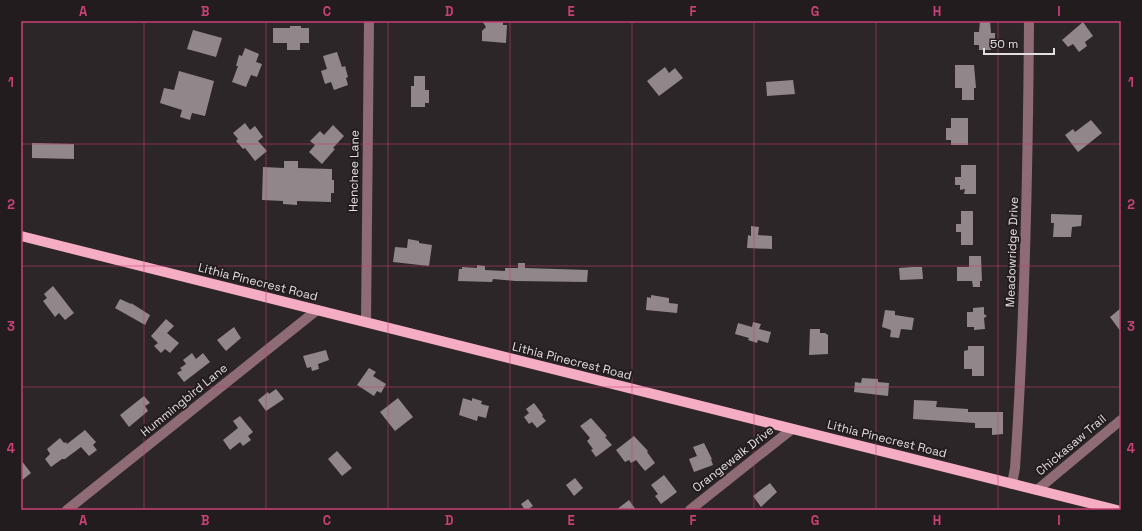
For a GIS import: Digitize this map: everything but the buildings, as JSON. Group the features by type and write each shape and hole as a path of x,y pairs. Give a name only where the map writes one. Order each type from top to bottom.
{"main road":[{"name":"Lithia Pinecrest Road","path":"21,236 1037,490 1098,508 1118,510"}],"street":[{"name":"Henchee Lane","path":"366,322 369,21"},
{"name":"Meadowridge Drive","path":"1012,484 1016,468 1022,338 1028,126 1029,21"},
{"name":"Hummingbird Lane","path":"66,510 317,310"},
{"name":"Chickasaw Trail","path":"1037,490 1121,420"},
{"name":"Orangewalk Drive","path":"690,510 792,429"}]}
